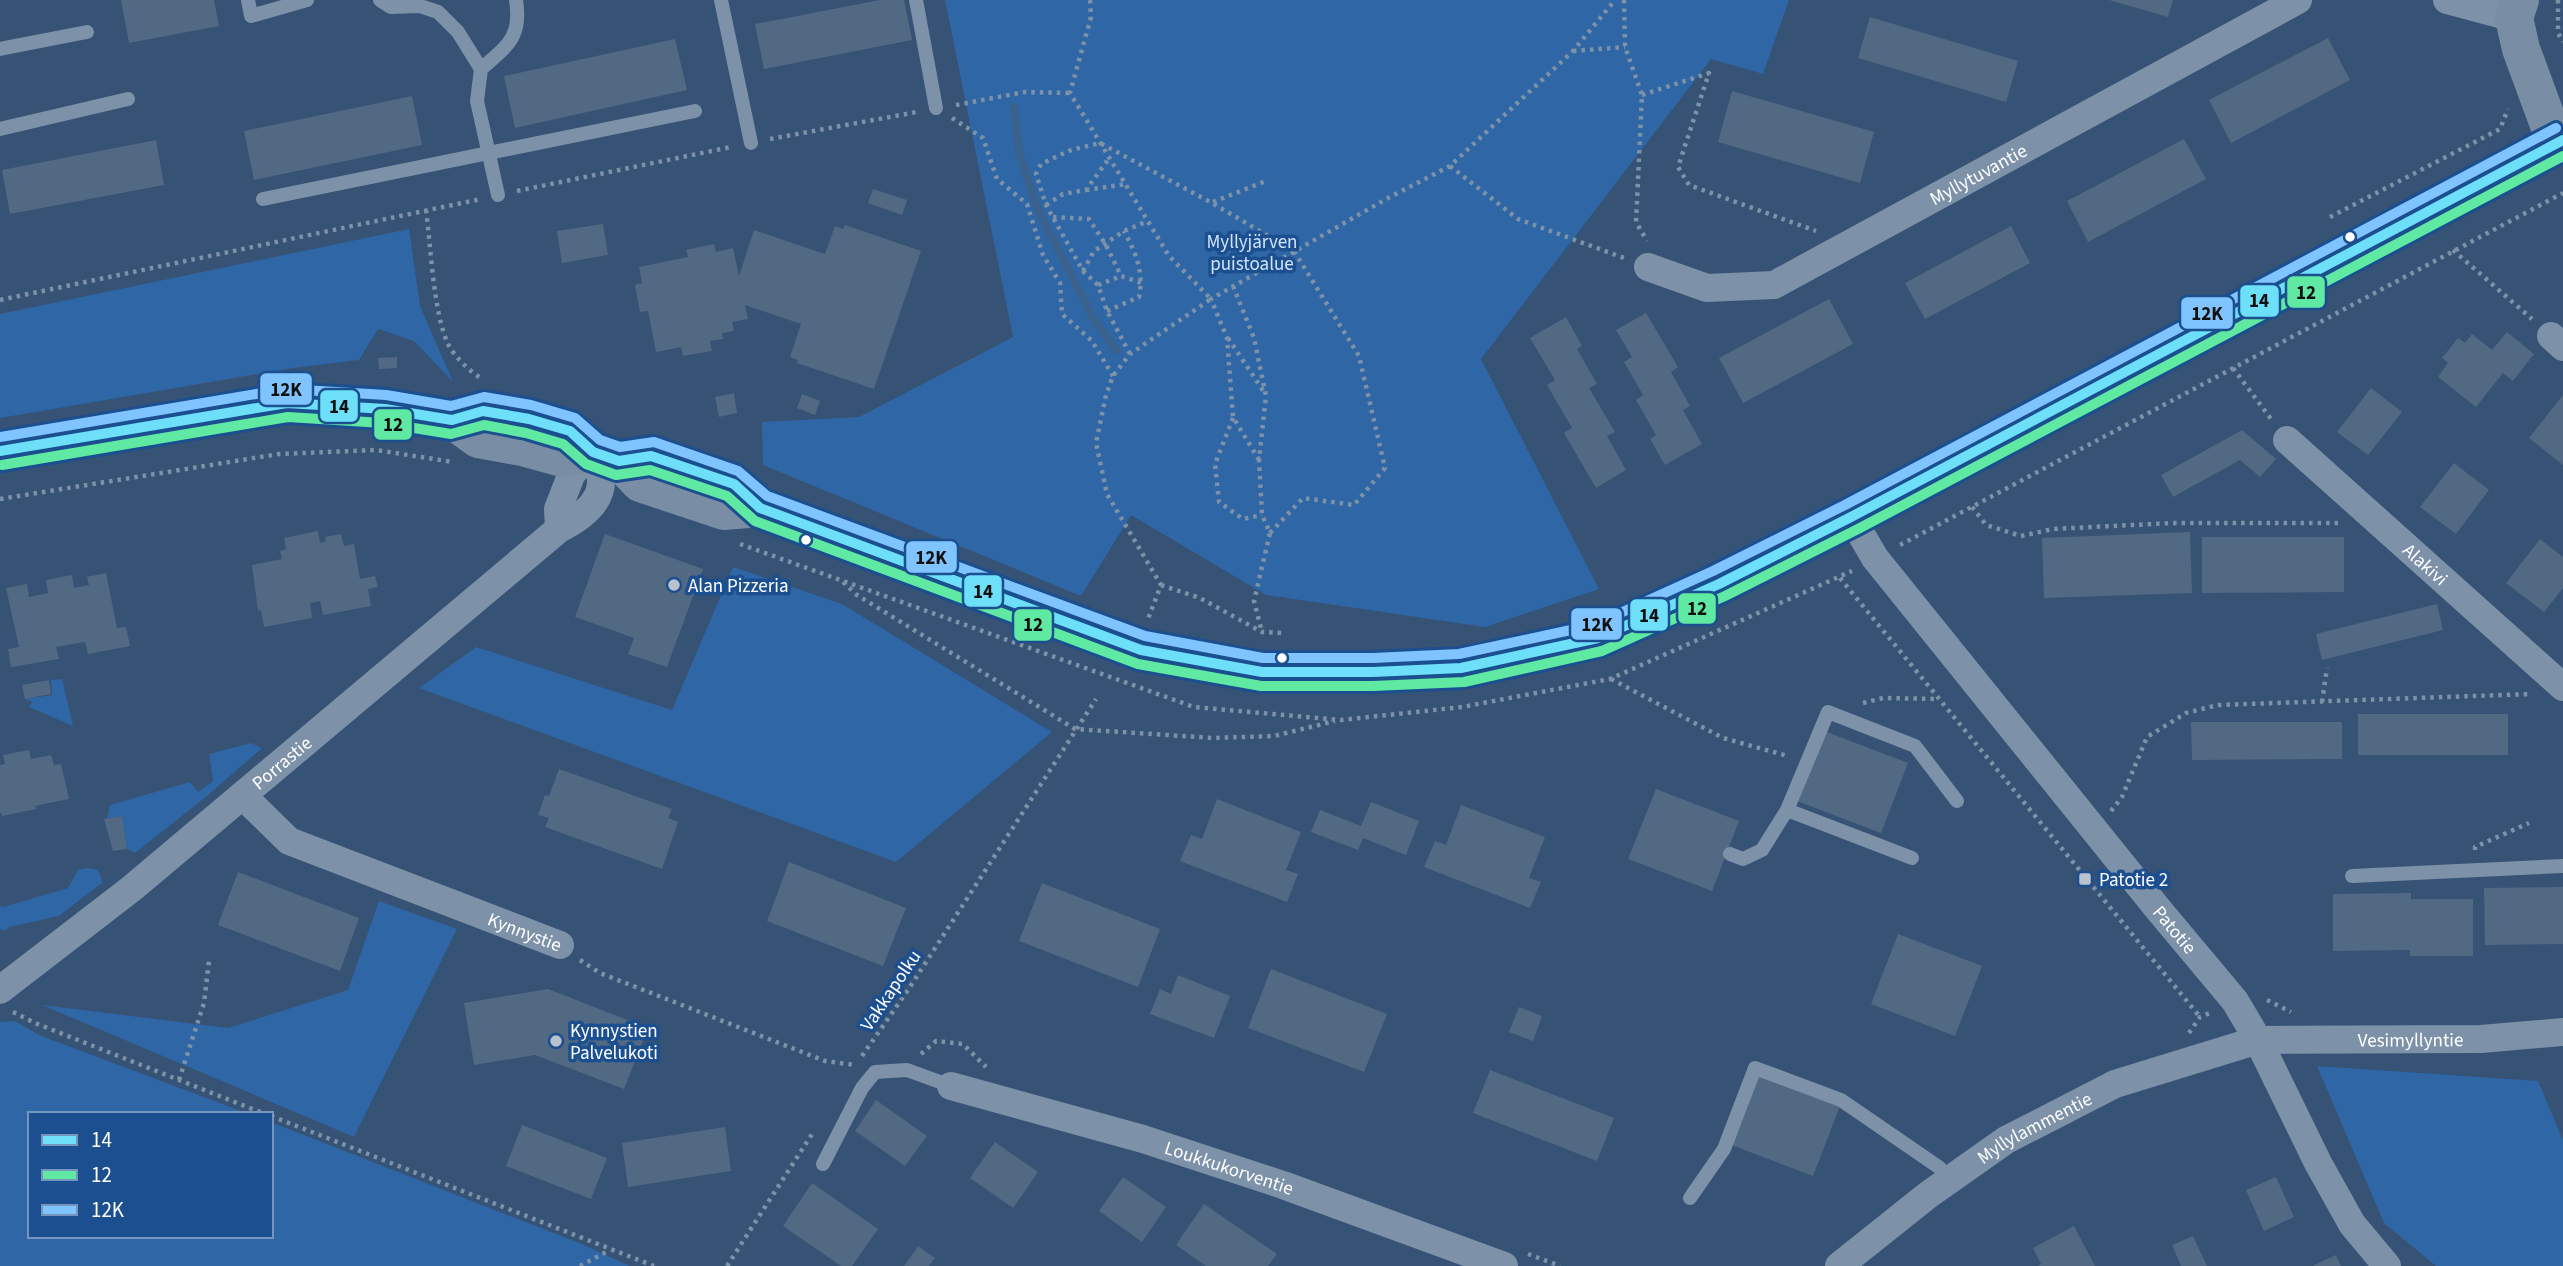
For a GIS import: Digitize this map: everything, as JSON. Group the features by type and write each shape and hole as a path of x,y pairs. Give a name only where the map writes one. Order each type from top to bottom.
{"main road":[{"path":"452,420 478,439 562,458 651,456 734,484 760,508 1140,650 1262,672 1373,672 1461,668 1598,638 1719,584 1851,517 2560,142 2519,22"},
{"path":"0,451 287,403 384,409 452,420 483,411 516,416 570,430 606,456"}],"street":[{"name":"Myllytuvantie","path":"1657,270 1707,288 1774,285 2298,0"},
{"path":"2447,0 2519,22"},
{"name":"Alakivi","path":"2287,440 2550,691"},
{"name":"Porrastie","path":"6,1001 107,909 559,529 558,509 572,473 606,456"},
{"name":"Patotie","path":"1851,517 1875,558 2235,1002 2258,1040 2318,1163 2352,1224 2387,1266"},
{"name":"Kynnystie","path":"243,796 289,841 560,945"},
{"name":"Vesimyllyntie","path":"2258,1040 2481,1039 2563,1032"},
{"name":"Myllylammentie","path":"1839,1266 1928,1195 2007,1140 2115,1084 2258,1040"},
{"name":"Loukkukorventie","path":"951,1086 1143,1139 1283,1185 1504,1266"}],"lane":[{"path":"248,0 251,16 307,0"},
{"path":"380,0 391,7 420,6 438,12 458,32 481,69 477,101 498,195"},
{"path":"481,69 509,44 519,24 516,0"},
{"path":"721,0 751,143"},
{"path":"916,0 936,108"},
{"path":"0,49 87,33"},
{"path":"0,129 128,99"},
{"path":"262,199 695,111"},
{"path":"1730,854 1743,859 1762,850 1787,810 1828,712 1915,746 1957,801"},
{"path":"1787,810 1912,858"},
{"path":"2352,876 2563,866"},
{"path":"1690,1199 1724,1149 1755,1068 1841,1100 1940,1168"},
{"path":"823,1164 862,1088 875,1072 906,1070 951,1086"}],"path":[{"path":"1090,0 1091,17 1070,93 1169,256 1210,299 1227,338 1266,396"},
{"path":"1282,634 1262,632 1200,598 1161,584 1107,494 1096,443 1106,395 1113,376 1130,354 1210,299 1450,166 1573,51 1615,0"},
{"path":"1624,0 1625,47 1642,95 1636,222 1657,270"},
{"path":"2558,0 2558,33 2563,42"},
{"path":"2519,22 2558,33"},
{"path":"1573,51 1625,47"},
{"path":"1642,95 1709,73 1678,166 1689,184 1850,244"},
{"path":"2330,217 2500,129 2510,104"},
{"path":"936,108 983,138 997,179 1027,204 1043,255 1060,283 1062,314 1092,341 1113,376"},
{"path":"1130,354 1107,311 1098,285 1083,271 1052,217 1036,174 1041,164 1071,149 1100,143 1294,251 1359,356 1385,468 1354,505 1303,498 1270,533 1254,601 1262,632"},
{"path":"1086,190 1110,157"},
{"path":"1450,166 1518,219 1657,270"},
{"path":"1212,203 1266,181"},
{"path":"1046,205 1063,194 1126,184"},
{"path":"2200,1017 1840,578 2453,250 2563,194"},
{"path":"0,300 426,210 437,302 449,345 470,371 517,401 516,416"},
{"path":"1052,217 1089,219 1106,244 1121,276"},
{"path":"1083,271 1094,251 1124,231 1148,221"},
{"path":"1107,311 1139,297 1142,283 1139,260 1124,231"},
{"path":"2453,250 2557,342"},
{"path":"1098,285 1121,276 1142,283"},
{"path":"1233,286 1254,338 1266,396 1259,460 1262,515 1270,533"},
{"path":"1227,338 1233,417 1215,464 1219,502 1243,519 1262,515"},
{"path":"2233,368 2287,440"},
{"path":"1233,417 1259,460"},
{"path":"0,499 279,454 376,450 453,462"},
{"path":"1972,507 1986,526 2021,536 2053,529 2172,523 2351,523"},
{"path":"840,579 857,594 1075,729 1213,738 1274,736 1341,720"},
{"path":"1148,620 1161,584"},
{"path":"2322,702 2327,668"},
{"path":"1610,679 1723,738 1808,761"},
{"path":"2111,809 2122,797 2147,737 2186,712 2218,705 2550,691"},
{"path":"1828,712 1883,698 1939,699"},
{"name":"Vakkapolku","path":"849,1076 908,990 1096,699"},
{"path":"2474,870 2475,846 2529,823"},
{"name":"Kynnystie","path":"560,945 600,973 825,1061 855,1065"},
{"path":"179,1080 204,1003 209,961"},
{"path":"6,1001 35,1023 260,1112"},
{"path":"273,1117 654,1266"},
{"path":"727,1266 815,1129"},
{"path":"580,1266 611,1249"}],"green space":[{"name":"Myllyjärven puistoalue","path":"945,0 1789,0 1763,74 1711,59 1481,359 1599,589 1485,627 1266,595 1131,515 1081,596 763,465 762,422 859,417 1013,337"},
{"path":"409,229 420,306 453,382 414,341 378,329 359,360 293,368 0,418 0,314"},
{"path":"733,567 842,604 1052,732 896,862 419,688 476,647 672,710"},
{"path":"62,679 73,726 29,707 32,702 24,699 52,695 51,680"},
{"path":"251,743 262,748 135,853 127,849 122,816 107,819 110,805 190,782 198,792 213,781 209,754"},
{"path":"78,870 98,870 103,882 59,916 9,927 5,931 0,929 0,906 68,888"},
{"path":"379,901 457,929 354,1137 42,1005 228,1028 348,990"},
{"path":"15,1021 39,1035 244,1112 28,1112 28,1238 273,1238 273,1123 579,1243 630,1266 0,1266 0,1022"},
{"path":"2317,1066 2538,1081 2563,1140 2563,1266 2436,1266 2384,1223"}],"building":[{"path":"121,0 214,0 219,26 129,43"},
{"path":"880,0 904,0 912,40 764,69 755,24"},
{"path":"2109,0 2173,0 2168,17"},
{"path":"1870,17 2018,61 2006,102 1858,58"},
{"path":"2328,38 2350,80 2231,143 2209,100"},
{"path":"675,39 687,90 515,128 504,76"},
{"path":"1732,91 1874,132 1860,183 1718,142"},
{"path":"412,96 422,145 254,180 244,131"},
{"path":"2184,139 2206,179 2088,242 2067,201"},
{"path":"156,140 164,185 10,214 2,170"},
{"path":"873,189 907,200 902,215 868,203"},
{"path":"603,224 608,255 562,263 557,231"},
{"path":"845,225 921,251 874,389 797,363 798,360 790,357 801,324 745,305 748,319 732,322 734,331 722,333 723,339 710,341 712,351 683,356 681,347 656,352 648,311 640,312 635,285 642,283 639,267 688,257 686,250 714,244 716,252 733,248 739,276 754,230 825,254 835,226 843,229"},
{"path":"2011,226 2030,263 1925,319 1905,283"},
{"path":"1829,299 1853,344 1743,403 1719,358"},
{"path":"1646,313 1678,367 1671,372 1690,406 1683,410 1702,444 1665,465 1650,439 1656,435 1636,400 1643,395 1624,362 1632,357 1616,330"},
{"path":"1566,317 1582,346 1577,349 1597,384 1589,388 1615,432 1607,436 1626,470 1596,488 1564,433 1572,428 1547,385 1555,380 1530,338"},
{"path":"2507,332 2534,354 2513,381 2503,373 2476,407 2438,377 2448,363 2442,358 2458,338 2465,343 2472,334 2492,350"},
{"path":"397,357 397,368 379,369 378,358"},
{"path":"2371,388 2402,412 2368,455 2337,432"},
{"path":"734,393 737,413 719,417 715,397"},
{"path":"802,394 820,401 815,415 797,408"},
{"path":"2563,395 2563,465 2529,438"},
{"path":"2242,430 2276,459 2260,477 2240,460 2173,497 2161,475"},
{"path":"2454,463 2489,490 2456,534 2420,507"},
{"path":"318,531 320,543 326,541 325,537 341,534 344,546 354,544 360,579 375,576 378,587 368,589 371,606 323,615 320,601 310,603 312,618 264,627 261,610 258,611 252,565 282,559 280,551 286,549 284,538"},
{"path":"2190,532 2192,593 2044,598 2042,538"},
{"path":"605,534 703,569 667,667 628,654 634,638 575,617"},
{"path":"2202,537 2344,537 2344,592 2202,593"},
{"path":"2540,539 2563,557 2563,588 2544,612 2506,583"},
{"path":"106,573 117,628 126,627 130,646 88,654 85,642 56,647 59,659 11,667 8,649 19,647 6,588 27,584 29,597 48,593 46,580 72,575 74,588 89,585 87,577"},
{"path":"2437,604 2443,630 2322,660 2316,634"},
{"path":"49,680 51,694 25,699 22,685"},
{"path":"2358,714 2508,714 2508,755 2358,755"},
{"path":"2191,722 2342,722 2342,759 2192,760"},
{"path":"1824,731 1908,763 1881,833 1797,801"},
{"path":"29,750 31,759 51,755 54,765 61,764 69,799 2,816 0,765 5,764 3,755"},
{"path":"559,769 672,809 668,818 678,822 662,869 545,827 549,818 538,815 545,795 549,796"},
{"path":"1656,789 1739,821 1712,891 1628,859"},
{"path":"1217,799 1301,832 1286,870 1298,874 1287,902 1180,861 1191,835 1202,839"},
{"path":"1371,802 1419,821 1406,855 1363,838 1358,850 1311,832 1320,810 1361,826"},
{"path":"1461,805 1545,837 1529,878 1541,882 1530,908 1424,867 1435,841 1446,845"},
{"path":"122,816 127,849 113,851 104,819"},
{"path":"789,862 906,908 883,966 767,921"},
{"path":"238,872 359,918 340,971 218,925"},
{"path":"1042,883 1160,929 1138,987 1019,941"},
{"path":"2563,887 2563,944 2485,945 2484,888"},
{"path":"2411,893 2411,899 2473,899 2473,956 2410,956 2410,950 2333,951 2333,894"},
{"path":"1898,934 1982,966 1955,1036 1871,1004"},
{"path":"1271,969 1387,1014 1364,1072 1248,1028"},
{"path":"1178,975 1230,996 1214,1038 1150,1014 1160,989 1171,994"},
{"name":"Kynnystien Palvelukoti","path":"548,989 648,1028 624,1089 535,1055 474,1065 464,1003"},
{"path":"1519,1007 1542,1016 1533,1041 1509,1032"},
{"path":"1490,1070 1614,1118 1597,1161 1473,1113"},
{"path":"1756,1074 1840,1106 1813,1176 1729,1144"},
{"path":"876,1100 927,1136 905,1166 855,1131"},
{"path":"522,1125 607,1158 591,1199 506,1166"},
{"path":"725,1127 731,1171 628,1187 622,1143"},
{"path":"995,1142 1038,1172 1013,1208 970,1178"},
{"path":"1123,1177 1166,1207 1142,1242 1099,1211"},
{"path":"2276,1177 2294,1217 2264,1231 2246,1190"},
{"path":"812,1183 878,1229 852,1266 841,1266 783,1226"},
{"path":"1204,1204 1277,1254 1268,1266 1206,1266 1176,1245"},
{"path":"2074,1226 2095,1266 2037,1266 2041,1264 2033,1248"},
{"path":"2193,1236 2207,1266 2181,1266 2172,1245"},
{"path":"918,1246 935,1258 929,1266 904,1266"},
{"path":"2336,1255 2341,1266 2312,1266"}],"waterway":[{"path":"1014,107 1019,152 1038,210 1093,318 1116,350"}],"transit line":[{"name":"12K","path":"0,437 286,389 386,395 451,406 484,397 531,405 575,418 600,440 620,447 654,442 738,471 767,496 1145,636 1263,658 1373,658 1459,654 1594,625 1713,571 1845,505 2556,128"},
{"name":"14","path":"0,451 287,403 385,409 452,420 483,411 529,419 570,431 593,452 619,461 651,456 734,484 760,508 1141,650 1262,672 1373,672 1461,668 1598,638 1719,584 1851,517 2563,140"},
{"name":"12","path":"2,465 288,417 383,423 451,434 484,425 563,444 586,464 616,475 650,470 727,496 755,521 1138,664 1261,686 1373,686 1464,682 1602,651 1725,596 1858,529 2563,156"}],"place":[{"name":"Alan Pizzeria","path":"674,585"},
{"name":"Patotie 2","path":"2085,879"},
{"name":"Kynnystien Palvelukoti","path":"556,1041"}]}
